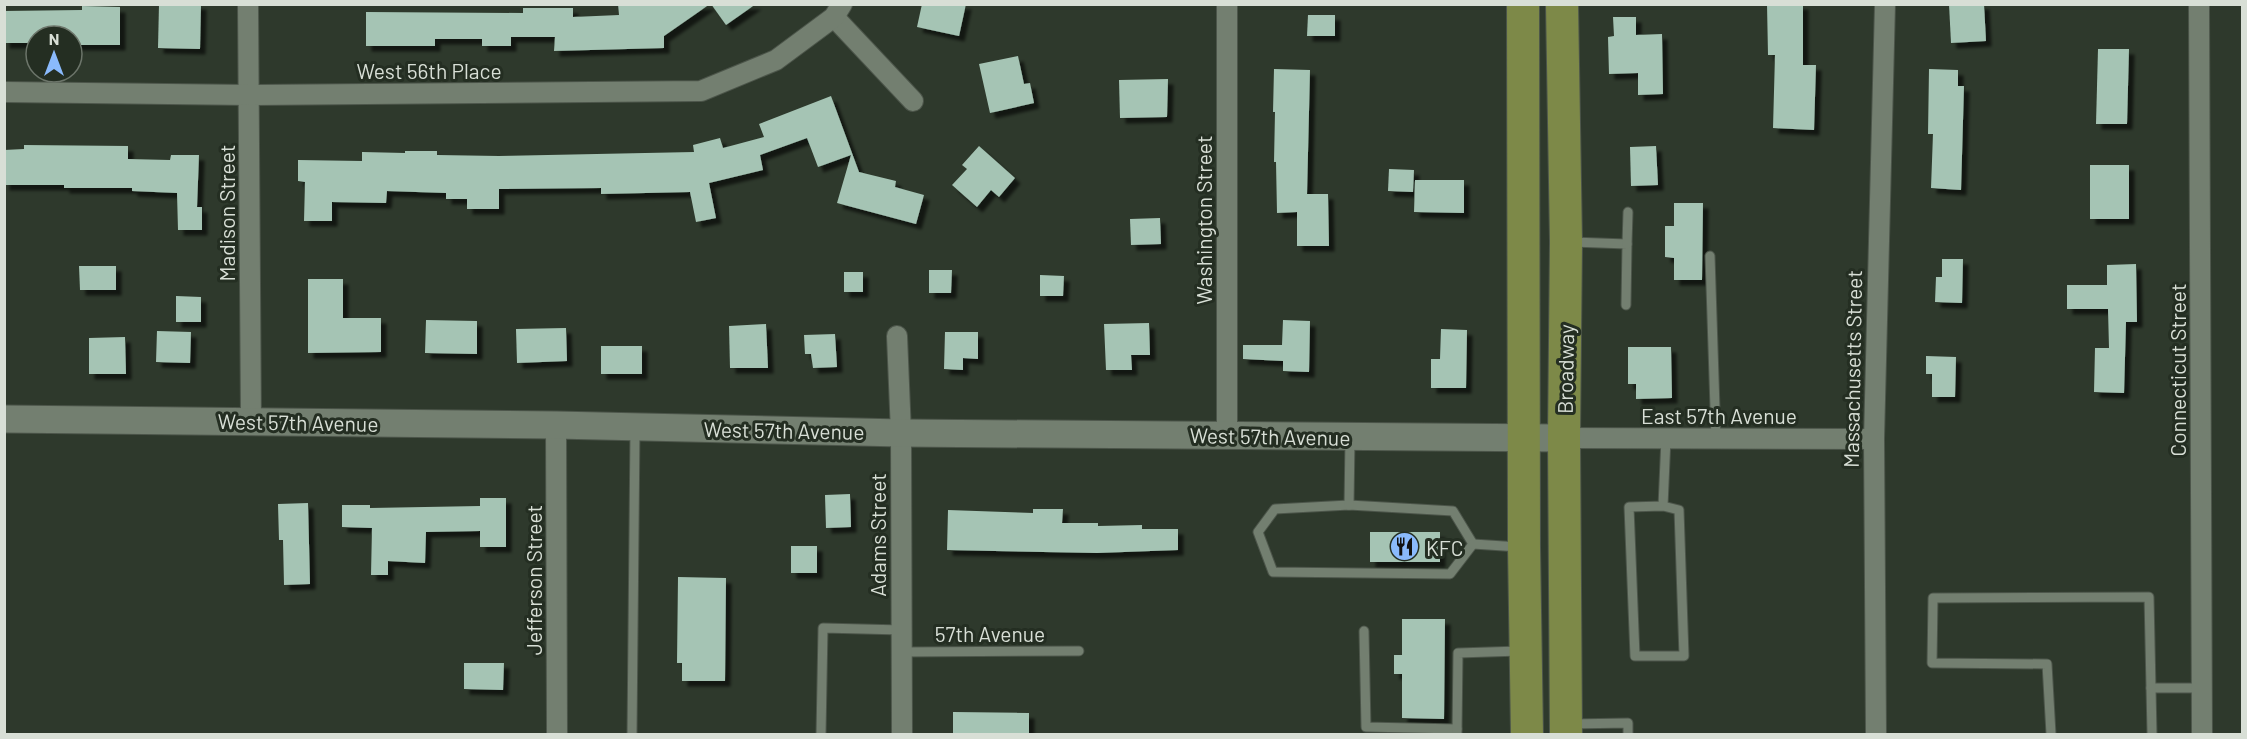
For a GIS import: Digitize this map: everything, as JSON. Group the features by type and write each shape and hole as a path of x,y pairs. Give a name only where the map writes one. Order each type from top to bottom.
{"main road":[{"name":"Broadway","path":"1523,4 1524,547 1527,735"},
{"name":"Broadway","path":"1562,4 1566,242 1564,438 1566,729"}],"street":[{"name":"Madison Street","path":"248,4 251,421"},
{"name":"Washington Street","path":"1227,4 1227,435"},
{"name":"Massachusetts Street","path":"1876,735 1874,440 1885,4"},
{"name":"Connecticut Street","path":"2199,4 2202,735"},
{"name":"West 56th Place","path":"4,92 249,95 701,91 776,60 838,11"},
{"path":"838,11 913,101"},
{"name":"Adams Street","path":"897,336 901,433 902,735"},
{"name":"West 57th Avenue","path":"4,419 556,424 901,433 1564,438"},
{"name":"Jefferson Street","path":"556,424 557,735"},
{"name":"East 57th Avenue","path":"1564,438 1874,440"}],"lane":[{"path":"1626,304 1628,212"},
{"path":"1566,242 1627,244"},
{"path":"1710,256 1716,439"},
{"path":"632,735 635,426"},
{"path":"1349,505 1350,437"},
{"path":"1663,506 1666,438"},
{"path":"1349,505 1453,511 1473,544 1450,574 1273,572 1258,532 1275,509 1349,505"},
{"path":"1663,506 1679,510 1684,656 1635,656 1629,507 1663,506"},
{"path":"1473,544 1524,547"},
{"path":"2051,735 2047,664 1932,663 1933,598 2149,597 2152,735"},
{"path":"821,735 823,628 902,630"},
{"path":"1364,631 1366,728 1457,732 1458,653 1526,651"},
{"name":"57th Avenue","path":"902,652 1079,651"},
{"path":"2151,688 2202,688"},
{"path":"1566,729 1628,723 1628,735"}],"building":[{"path":"159,4 201,4 200,49 158,48"},
{"path":"618,4 710,4 664,36 664,48 554,51 555,37 511,37 511,46 482,46 482,39 435,39 435,46 366,46 366,12 523,13 523,8 573,8 573,17 619,15"},
{"path":"711,4 756,4 726,25"},
{"path":"922,4 966,4 959,36 917,27"},
{"path":"1767,4 1803,4 1803,65 1816,65 1814,130 1773,128 1775,55 1768,55"},
{"path":"1949,4 1984,4 1986,41 1951,43"},
{"path":"82,6 120,7 120,45 84,45 84,24 24,24 24,43 4,43 4,11 82,10"},
{"path":"1308,15 1335,15 1335,36 1307,36"},
{"path":"1613,17 1636,17 1636,35 1662,34 1663,94 1638,95 1638,73 1609,74 1608,37 1614,36"},
{"path":"2098,49 2129,49 2127,124 2096,124"},
{"path":"1018,56 1024,84 1030,83 1034,103 990,113 979,64"},
{"path":"1274,69 1310,70 1307,194 1328,194 1329,246 1297,246 1297,212 1277,213 1276,162 1274,162"},
{"path":"1929,69 1958,70 1958,86 1964,86 1961,190 1931,188 1933,134 1928,134"},
{"path":"1168,79 1167,117 1120,118 1119,80"},
{"path":"831,96 859,172 896,181 895,187 924,195 916,224 837,203 851,155 818,167 807,138 760,155 763,170 709,183 716,218 696,222 690,192 601,194 601,188 499,189 499,209 467,209 467,199 446,199 446,193 387,191 386,203 332,202 332,221 304,221 305,182 298,181 298,160 362,161 362,152 405,153 405,151 437,151 437,155 499,156 694,152 693,145 720,138 723,148 764,137 759,124"},
{"path":"24,145 128,146 128,159 170,160 171,155 199,155 197,207 202,207 202,230 178,230 177,193 132,191 132,188 4,185 4,150 24,149"},
{"path":"979,146 1015,178 999,197 991,190 977,207 952,185 967,169 962,165"},
{"path":"1656,146 1658,185 1631,186 1630,147"},
{"path":"2090,165 2129,165 2129,219 2090,219"},
{"path":"1389,169 1414,170 1413,192 1388,191"},
{"path":"1415,180 1464,180 1464,213 1414,212"},
{"path":"1674,203 1703,203 1702,280 1674,280 1674,258 1665,257 1665,226 1674,226"},
{"path":"1160,218 1161,244 1131,245 1130,219"},
{"path":"1942,259 1963,259 1962,303 1935,302 1936,277 1942,277"},
{"path":"2136,264 2137,322 2126,322 2124,393 2094,392 2095,348 2109,348 2108,309 2067,309 2067,285 2107,285 2107,265"},
{"path":"79,266 116,266 116,290 80,290"},
{"path":"929,270 952,270 951,293 929,293"},
{"path":"844,272 863,272 863,292 844,292"},
{"path":"1040,275 1064,276 1063,296 1040,296"},
{"path":"308,279 343,279 343,318 381,318 381,352 308,353"},
{"path":"176,296 201,297 201,322 176,322"},
{"path":"426,320 477,321 477,354 425,353"},
{"path":"1283,320 1310,321 1309,372 1283,371 1283,361 1243,359 1243,345 1282,345"},
{"path":"1149,323 1150,355 1131,355 1132,370 1106,370 1104,324"},
{"path":"766,324 768,368 730,368 729,326"},
{"path":"566,328 567,361 517,363 516,329"},
{"path":"1441,329 1467,330 1466,388 1431,388 1431,359 1440,359"},
{"path":"157,331 191,332 190,363 156,362"},
{"path":"945,332 978,332 978,359 963,358 963,370 944,369"},
{"path":"835,334 837,367 813,368 811,354 805,354 804,335"},
{"path":"125,337 126,374 89,374 89,338"},
{"path":"601,346 642,346 642,374 601,374"},
{"path":"1628,347 1671,347 1672,398 1636,399 1636,384 1628,384"},
{"path":"1926,356 1956,357 1955,397 1932,397 1932,374 1926,374"},
{"path":"850,494 851,527 826,528 825,495"},
{"path":"480,498 506,498 506,547 480,547 480,531 426,532 425,563 388,561 388,575 371,575 372,528 342,527 342,505 370,505 370,508 480,506"},
{"path":"308,503 310,584 284,585 283,540 279,540 278,504"},
{"path":"1033,509 1063,509 1062,523 1098,523 1098,526 1142,525 1142,529 1178,529 1178,550 1097,553 947,550 948,510 1033,513"},
{"name":"KFC","path":"1370,532 1440,532 1440,562 1370,562"},
{"path":"791,546 817,546 817,573 791,573"},
{"path":"678,577 726,578 725,681 682,681 682,663 677,663"},
{"path":"1402,619 1445,619 1444,719 1402,718 1402,674 1394,674 1394,655 1402,655"},
{"path":"464,663 504,663 503,690 464,689"},
{"path":"953,712 1029,713 1029,735 953,735"}],"place":[{"name":"KFC","path":"1405,547"}]}
